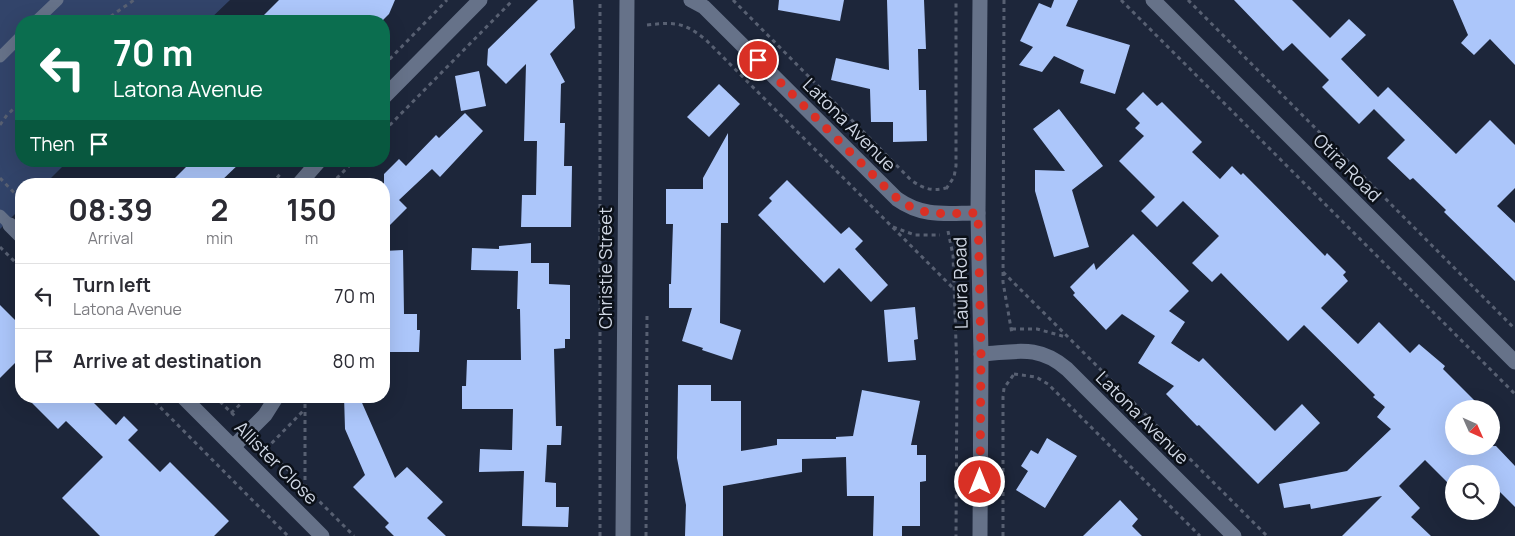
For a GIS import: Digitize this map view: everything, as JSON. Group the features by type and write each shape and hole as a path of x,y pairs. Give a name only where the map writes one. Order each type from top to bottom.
{"street":[{"path":"390,91 480,0"},
{"name":"Christie Street","path":"624,536 627,0"},
{"name":"Latona Avenue","path":"691,0 704,7 897,199 922,212 978,213"},
{"name":"Laura Road","path":"980,0 978,213 981,354 980,536"},
{"name":"Otira Road","path":"1153,0 1515,362"},
{"path":"304,178 315,167"},
{"path":"5,220 15,230"},
{"name":"Latona Avenue","path":"981,354 1027,351 1040,353 1055,359 1234,536"},
{"name":"Allister Close","path":"189,403 322,536"},
{"path":"233,447 265,415 274,403"}],"lane":[{"path":"42,15 58,0"},
{"path":"0,57 15,42"}],"path":[{"path":"113,15 134,0"},
{"path":"390,59 447,0"},
{"path":"390,125 513,0"},
{"path":"600,0 600,536"},
{"path":"733,0 911,180 929,190 946,188"},
{"path":"946,193 946,188 954,177 956,166 956,0"},
{"path":"1004,0 1003,282 1013,338"},
{"path":"1121,0 1515,394"},
{"path":"1188,0 1515,330"},
{"path":"647,25 674,24 686,26 706,40 954,289"},
{"path":"0,124 15,108"},
{"path":"337,178 348,167"},
{"path":"0,178 15,194"},
{"path":"891,226 915,235 948,234"},
{"path":"947,228 953,255 957,371 956,536"},
{"path":"0,247 15,262"},
{"path":"1003,272 1267,536"},
{"path":"1012,329 1046,330 1069,338"},
{"path":"1002,536 1003,397 1004,388 1014,374 1014,366"},
{"path":"1014,374 1036,377 1048,384 1200,536"},
{"path":"155,403 288,536"},
{"path":"221,403 236,418"},
{"path":"231,413 242,403"},
{"path":"305,403 305,488"},
{"path":"305,409 265,447 354,536"}],"shaded area":[{"path":"0,0 230,0 214,15 15,15 15,167 62,167 51,178 15,178 15,214 0,229"}],"building":[{"path":"279,0 395,0 388,15 264,15"},
{"path":"538,0 573,0 575,28 550,54 565,82 561,84 560,123 565,123 564,166 572,166 571,227 521,227 522,195 536,195 537,141 524,141 526,64 506,84 487,65 488,49"},
{"path":"779,0 844,0 840,21 778,10"},
{"path":"887,0 924,0 926,49 918,49 919,90 926,90 927,141 893,142 893,122 871,122 870,89 831,80 836,58 889,70"},
{"path":"1054,0 1078,0 1066,26 1130,45 1115,94 1080,83 1084,70 1054,56 1042,72 1019,65 1033,47 1020,41 1039,3 1051,8"},
{"path":"1234,0 1292,0 1330,38 1349,19 1366,35 1341,59 1378,97 1388,87 1456,154 1490,120 1515,145 1515,188 1497,206 1515,223 1515,281 1444,212 1446,210 1413,178 1410,180 1387,158 1405,140 1374,109 1359,124 1322,87 1329,80 1292,43 1283,51"},
{"path":"1453,0 1515,0 1515,65 1490,39 1474,55 1461,43 1468,35"},
{"path":"479,71 486,106 461,111 455,76"},
{"path":"719,84 740,104 709,137 687,117"},
{"path":"1143,92 1157,106 1162,102 1202,142 1192,152 1220,179 1232,166 1241,175 1243,173 1325,256 1327,253 1346,272 1343,275 1348,281 1321,308 1358,344 1379,322 1410,353 1419,344 1445,366 1443,369 1474,400 1445,400 1445,455 1500,455 1500,450 1515,466 1515,507 1500,492 1500,465 1445,465 1445,480 1425,460 1399,486 1420,508 1411,517 1431,536 1342,536 1382,496 1311,509 1310,504 1284,508 1279,484 1347,471 1391,429 1377,417 1385,407 1373,397 1375,395 1304,325 1288,341 1221,273 1212,282 1192,263 1219,236 1183,201 1157,227 1141,211 1155,197 1119,161 1144,136 1135,128 1140,123 1126,109"},
{"path":"1059,109 1103,166 1072,190 1089,247 1054,257 1035,191 1035,170 1065,171 1033,129"},
{"path":"465,113 483,131 440,177 432,169 399,200 407,208 390,225 390,178 384,178 384,174 399,159 406,166 436,135 439,138"},
{"path":"728,133 728,223 721,223 720,323 741,330 732,360 682,341 692,308 669,308 673,224 666,224 666,189 703,189 703,178"},
{"path":"186,167 236,167 224,178 175,178"},
{"path":"787,180 841,234 849,227 863,241 855,249 888,285 871,302 839,268 824,283 758,215 772,201 769,198"},
{"path":"1133,234 1189,291 1169,311 1185,322 1171,343 1199,362 1203,358 1275,431 1302,404 1320,423 1258,484 1166,394 1174,386 1138,363 1155,336 1122,314 1106,330 1073,295 1075,293 1070,287 1094,263 1096,270"},
{"path":"531,243 531,263 549,263 549,284 570,285 570,339 565,339 565,348 554,349 556,426 562,426 561,445 547,445 545,482 556,483 556,507 569,507 568,527 522,526 524,471 479,472 480,449 512,450 513,409 462,409 462,386 466,386 467,360 521,360 520,309 517,309 518,271 471,270 472,248 499,249 499,246"},
{"path":"403,250 404,314 417,314 417,330 420,330 419,352 390,352 390,251"},
{"path":"0,305 15,320 15,363 0,378"},
{"path":"915,307 918,339 914,340 916,360 888,362 884,310"},
{"path":"678,385 711,385 711,401 741,401 741,451 777,445 777,439 836,439 836,437 853,436 862,390 920,401 911,445 917,445 917,455 926,455 926,481 920,482 920,526 902,526 902,536 873,536 874,496 847,496 846,457 802,459 802,472 723,486 723,536 685,536 686,505 677,458"},
{"path":"32,403 94,403 116,425 124,416 138,430 128,440 160,472 170,462 229,521 214,536 100,536 62,498 103,457 66,421 58,429"},
{"path":"344,403 362,403 395,478 407,467 443,502 427,518 446,536 394,536 385,527 389,523 353,487 365,475 345,429"},
{"path":"1047,438 1077,456 1045,508 1016,490 1028,471 1021,466 1031,450 1038,454"},
{"path":"1120,500 1138,519 1132,526 1142,536 1083,536"}],"route":[{"path":"758,60 897,199 922,212 978,213 981,354 980,482"}]}
